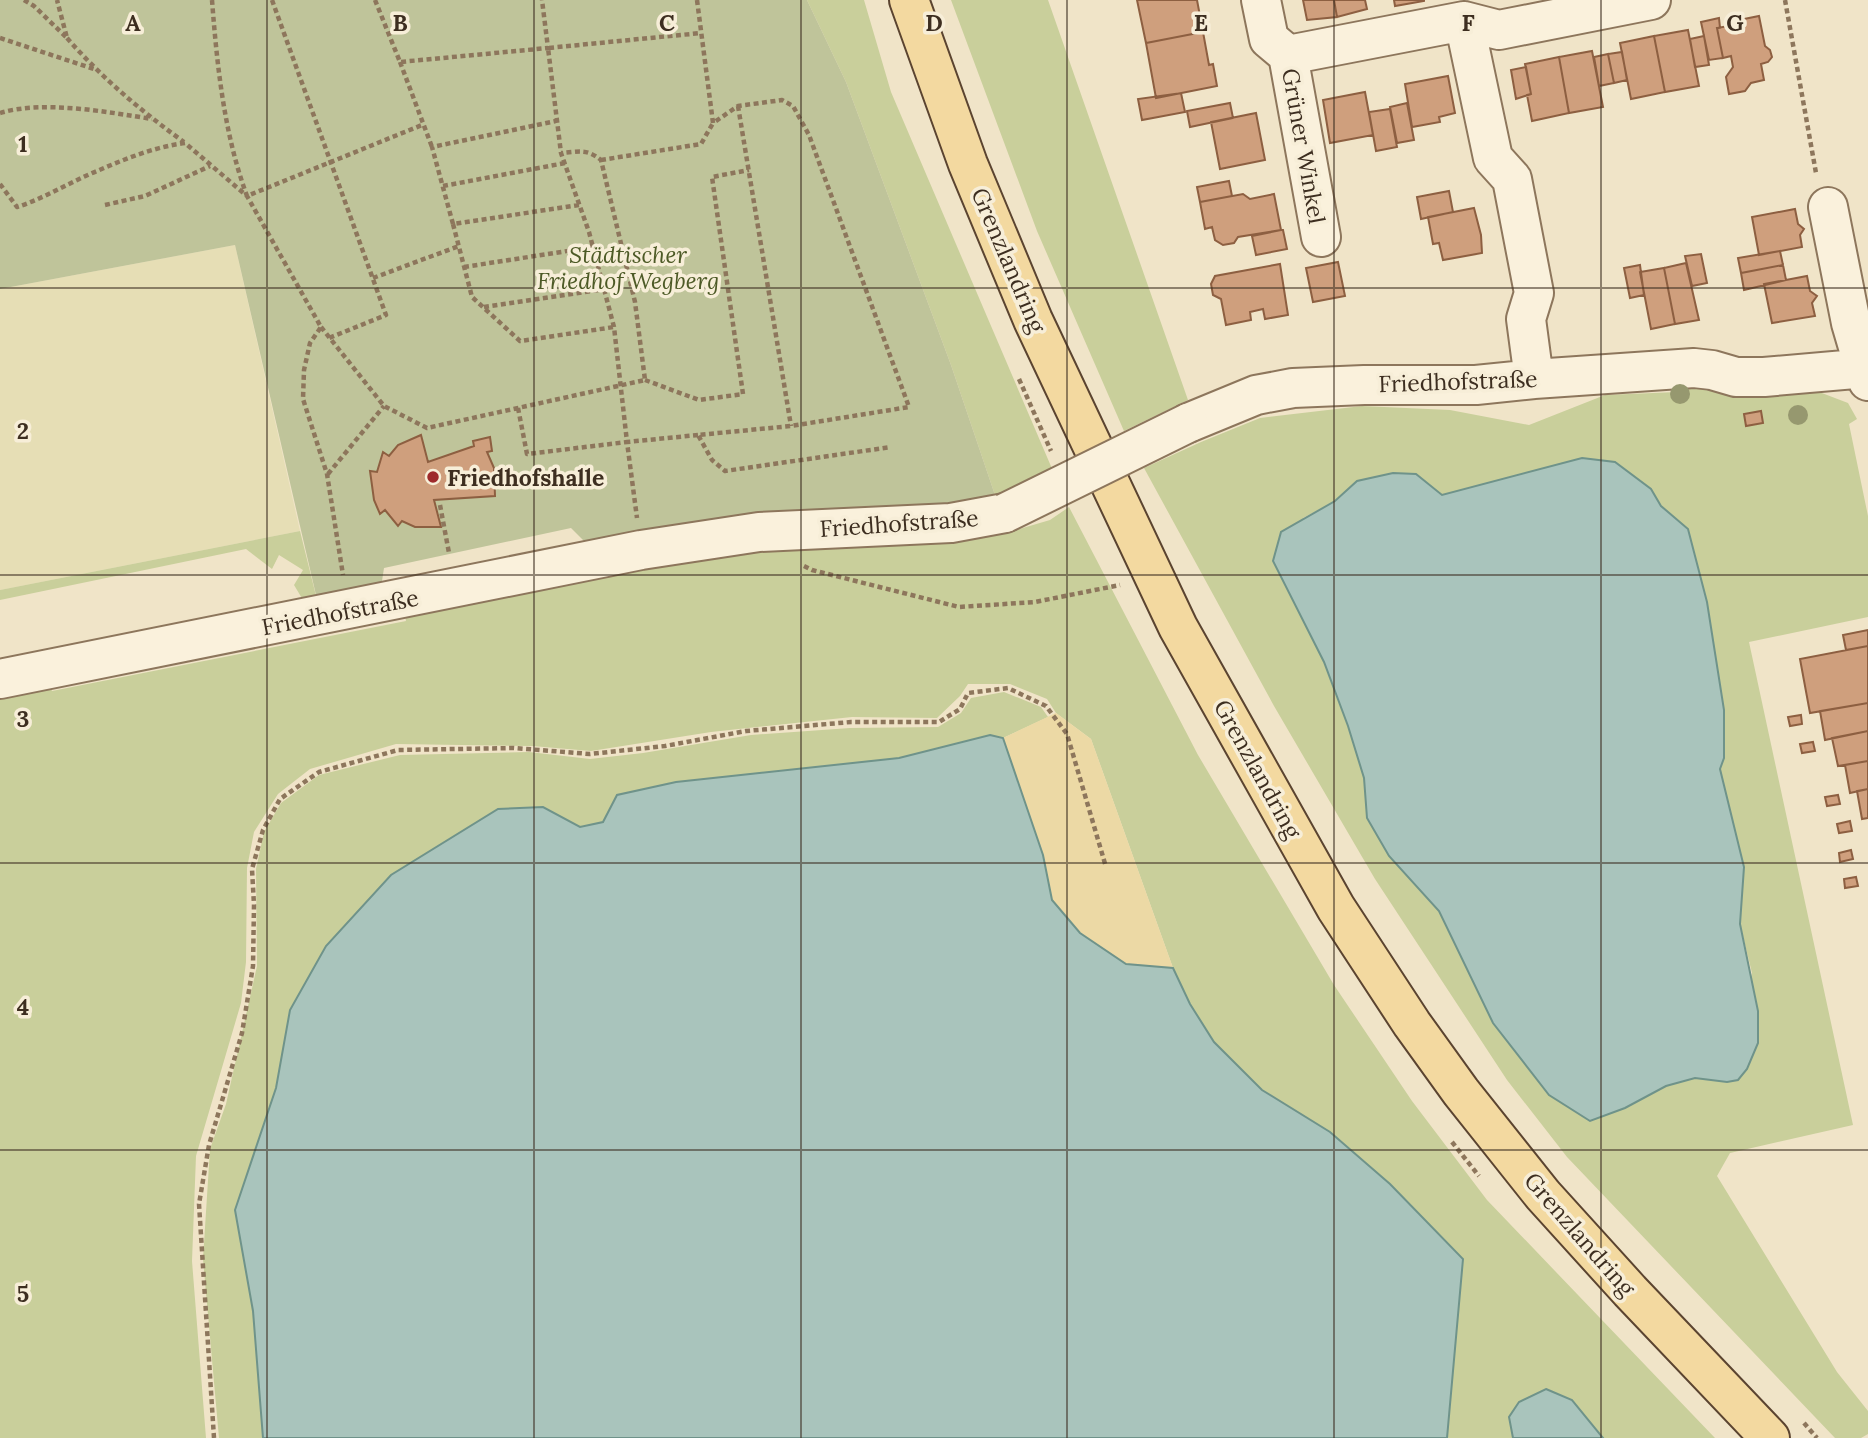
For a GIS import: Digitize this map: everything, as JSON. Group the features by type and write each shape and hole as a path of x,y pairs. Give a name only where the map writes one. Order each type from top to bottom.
{"main road":[{"name":"Grenzlandring","path":"909,0 968,164 1039,332 1178,626 1336,908 1461,1092 1543,1195 1630,1291 1785,1428"}],"street":[{"name":"Grüner Winkel","path":"1261,0 1269,39 1288,55 1321,237"},
{"name":"Grüner Winkel","path":"1288,55 1464,21 1499,30 1651,0"},
{"path":"1464,21 1493,158 1512,179 1534,293 1526,319 1534,379"},
{"name":"Friedhofstraße","path":"0,679 641,550 759,532 951,523 1005,513 1188,423 1256,395 1293,388 1364,385 1476,386 1534,379 1693,368 1736,377 1867,373 1851,323 1828,207"}],"path":[{"path":"24,0 34,6 67,38 94,69 247,196"},
{"path":"57,0 67,38"},
{"path":"212,0 216,53 233,152 247,196 329,338 384,406 428,428 645,380 699,400 743,394 712,177 749,170"},
{"path":"272,0 386,315 329,338"},
{"path":"375,0 432,147 472,297 520,341 614,327"},
{"path":"542,0 561,153 593,247 614,327 641,550"},
{"path":"697,0 713,123"},
{"path":"1784,0 1818,182 1828,207"},
{"path":"400,62 701,33"},
{"path":"0,38 94,69"},
{"path":"518,408 527,454 792,426 909,407 808,135 793,106 782,100 738,106 713,123 701,144 601,160"},
{"path":"738,106 792,426"},
{"path":"0,113 37,108 105,111 153,119"},
{"path":"432,147 556,121"},
{"path":"247,196 422,125"},
{"path":"0,184 17,207 32,203 97,171 162,146 185,143"},
{"path":"561,153 592,153 601,160 635,302 645,380"},
{"path":"443,186 565,163"},
{"path":"105,205 145,196 210,166"},
{"path":"453,224 579,205"},
{"path":"373,278 459,246"},
{"path":"464,267 593,247"},
{"path":"483,307 605,289"},
{"path":"321,327 310,343 304,370 303,399 327,474 335,538 349,610"},
{"path":"327,474 384,406"},
{"path":"698,435 712,460 725,471 891,447"},
{"path":"440,505 455,588"},
{"path":"801,565 959,607 1035,602 1121,585"},
{"path":"214,1438 199,1204 209,1145 242,1033 253,966 252,869 263,830 280,799 319,772 398,750 514,748 590,754 664,746 746,731 851,722 939,722 960,709 968,693 1008,688 1046,706 1067,734 1106,867"},
{"path":"1785,1428 1817,1438"}],"shaded area":[{"path":"235,245 300,531 0,590 0,289"}],"green space":[{"name":"Städtischer Friedhof Wegberg","path":"0,0 807,0 846,82 951,365 996,498 593,550 571,528 384,568 380,594 319,608 235,245 0,289"},
{"path":"807,0 864,0 891,92 1053,471 996,498 951,365 846,82"},
{"path":"951,0 1048,0 1188,400 1124,431 1037,231"},
{"path":"1680,382 1814,390 1848,403 1857,419 1849,424 1868,516 1868,617 1749,642 1853,1125 1730,1153 1717,1176 1837,1372 1868,1411 1868,1434 1861,1438 1835,1438 1567,1157 1507,1080 1375,879 1274,706 1144,468 1260,418 1362,406 1450,410 1529,425 1605,395 1677,392","holes":["1582,458 1615,462 1651,489 1661,506 1688,529 1707,602 1724,710 1724,758 1720,769 1744,866 1740,924 1752,973 1727,1082 1695,1078 1666,1086 1625,1108 1590,1121 1574,1109 1493,1023 1439,911 1389,856 1367,818 1364,778 1324,662 1303,518 1335,501 1416,474 1442,495"]},
{"path":"1069,507 1198,755 1334,985 1412,1101 1487,1200 1715,1438 1603,1438 1572,1400 1509,1417 1513,1438 1447,1438 1463,1259 1390,1184 1330,1132 1262,1091 1214,1042 1190,1004 1173,968 1091,739 1056,713 1047,699 1010,684 968,684 960,696 937,718 852,717 711,732 591,751 532,746 396,744 310,769 278,794 254,832 247,868 246,962 241,1003 196,1156 192,1261 206,1438 0,1438 0,691 49,681 52,691 406,621 404,611 735,545 1009,532 1050,520"},
{"path":"300,531 319,608 309,610 294,585 303,570 279,555 272,569 246,549 0,600 0,590"},
{"path":"1004,692 1041,707 1048,717 1003,738 990,735 899,758 676,782 617,795 603,822 580,827 543,807 290,1010 276,1088 235,1210 253,1311 263,1438 219,1438 203,1259 210,1149 226,1104 257,966 256,869 264,832 281,803 319,775 400,755 529,752 590,759 751,735 850,728 938,727 961,713 971,698"}],"sand":[{"path":"1056,713 1091,739 1173,968 1126,964 1080,933 1052,900 1043,855 1003,738"}],"water":[{"path":"1582,458 1615,462 1651,489 1661,506 1688,529 1707,602 1724,710 1724,758 1720,769 1744,867 1740,924 1758,1011 1758,1043 1747,1069 1738,1080 1727,1082 1695,1078 1666,1086 1625,1108 1590,1121 1549,1095 1493,1023 1439,911 1389,856 1367,818 1364,778 1348,726 1324,662 1273,561 1281,532 1335,501 1357,481 1393,473 1416,474 1442,495"},
{"path":"990,735 1003,738 1043,855 1052,900 1080,933 1126,964 1173,968 1190,1004 1214,1042 1262,1090 1330,1132 1390,1184 1463,1259 1447,1438 263,1438 253,1311 235,1210 276,1088 290,1010 326,946 391,875 498,809 543,807 580,827 603,822 617,795 676,782 899,758"},
{"path":"1546,1389 1572,1400 1603,1438 1513,1438 1509,1417 1519,1402"}],"building":[{"path":"1137,0 1197,0 1203,32 1146,43"},
{"path":"1303,0 1334,0 1337,17 1307,20"},
{"path":"1334,0 1365,0 1367,9 1337,17"},
{"path":"1394,0 1424,0 1424,1 1395,6"},
{"path":"1759,16 1765,46 1772,57 1761,64 1764,80 1751,83 1745,91 1729,94 1726,77 1733,67 1731,56 1723,58 1717,28 1740,24 1739,20"},
{"path":"1719,18 1720,28 1717,28 1723,58 1709,60 1701,22"},
{"path":"1688,30 1699,86 1665,92 1654,36"},
{"path":"1203,32 1209,65 1213,64 1217,86 1156,98 1146,43"},
{"path":"1654,36 1665,92 1631,99 1620,43"},
{"path":"1704,36 1709,65 1695,67 1690,39"},
{"path":"1592,51 1603,107 1569,113 1559,57"},
{"path":"1622,52 1627,80 1614,83 1608,54"},
{"path":"1608,54 1614,83 1599,86 1594,57"},
{"path":"1559,57 1569,113 1532,121 1527,95 1531,94 1525,64"},
{"path":"1526,67 1531,94 1516,99 1511,70"},
{"path":"1448,76 1455,113 1439,117 1440,122 1412,127 1405,84"},
{"path":"1365,92 1373,135 1330,143 1323,100"},
{"path":"1181,93 1185,112 1142,120 1138,99"},
{"path":"1230,103 1233,118 1190,127 1187,111"},
{"path":"1407,103 1414,140 1397,143 1390,107"},
{"path":"1390,109 1397,147 1376,151 1369,112"},
{"path":"1256,113 1265,160 1220,169 1211,122"},
{"path":"1229,181 1232,196 1200,202 1197,187"},
{"path":"1449,191 1453,212 1421,219 1417,197"},
{"path":"1243,194 1250,199 1274,194 1281,230 1238,237 1234,243 1223,245 1215,240 1212,227 1205,229 1200,202"},
{"path":"1474,208 1481,235 1482,253 1443,260 1439,243 1433,244 1428,217"},
{"path":"1795,209 1798,224 1804,229 1800,235 1802,247 1759,255 1752,217"},
{"path":"1283,230 1287,249 1256,255 1252,236"},
{"path":"1780,251 1783,265 1741,273 1738,258"},
{"path":"1701,254 1707,283 1692,286 1685,256"},
{"path":"1338,262 1345,296 1313,302 1306,268"},
{"path":"1686,263 1699,320 1675,324 1664,268"},
{"path":"1280,264 1288,315 1265,319 1263,309 1250,312 1251,320 1226,325 1221,299 1213,295 1211,284 1215,276"},
{"path":"1640,265 1644,295 1630,298 1624,268"},
{"path":"1783,265 1786,280 1744,290 1741,273"},
{"path":"1664,268 1675,324 1651,329 1640,272"},
{"path":"1807,276 1810,291 1817,296 1812,303 1815,316 1772,323 1764,284"},
{"path":"1761,411 1763,423 1746,426 1744,414"},
{"name":"Friedhofshalle","path":"421,435 428,462 474,446 473,441 490,437 492,451 487,452 494,468 495,496 434,500 441,527 415,527 402,521 398,526 385,510 380,514 374,500 370,471 377,472 383,452 389,456 398,445"},
{"path":"1868,630 1868,646 1846,650 1843,635"},
{"path":"1868,646 1868,703 1810,713 1800,659"},
{"path":"1868,703 1868,731 1825,740 1820,711"},
{"path":"1801,715 1802,724 1790,726 1788,717"},
{"path":"1868,731 1868,761 1838,766 1832,738"},
{"path":"1813,742 1815,751 1802,753 1800,744"},
{"path":"1868,761 1868,789 1850,793 1845,765"},
{"path":"1868,789 1868,818 1862,819 1857,791"},
{"path":"1838,795 1840,804 1827,806 1825,797"},
{"path":"1850,821 1852,831 1839,833 1837,824"},
{"path":"1851,850 1853,859 1840,862 1839,853"},
{"path":"1856,877 1858,886 1845,888 1844,879"}],"place":[{"name":"Friedhofshalle","path":"433,477"}]}
